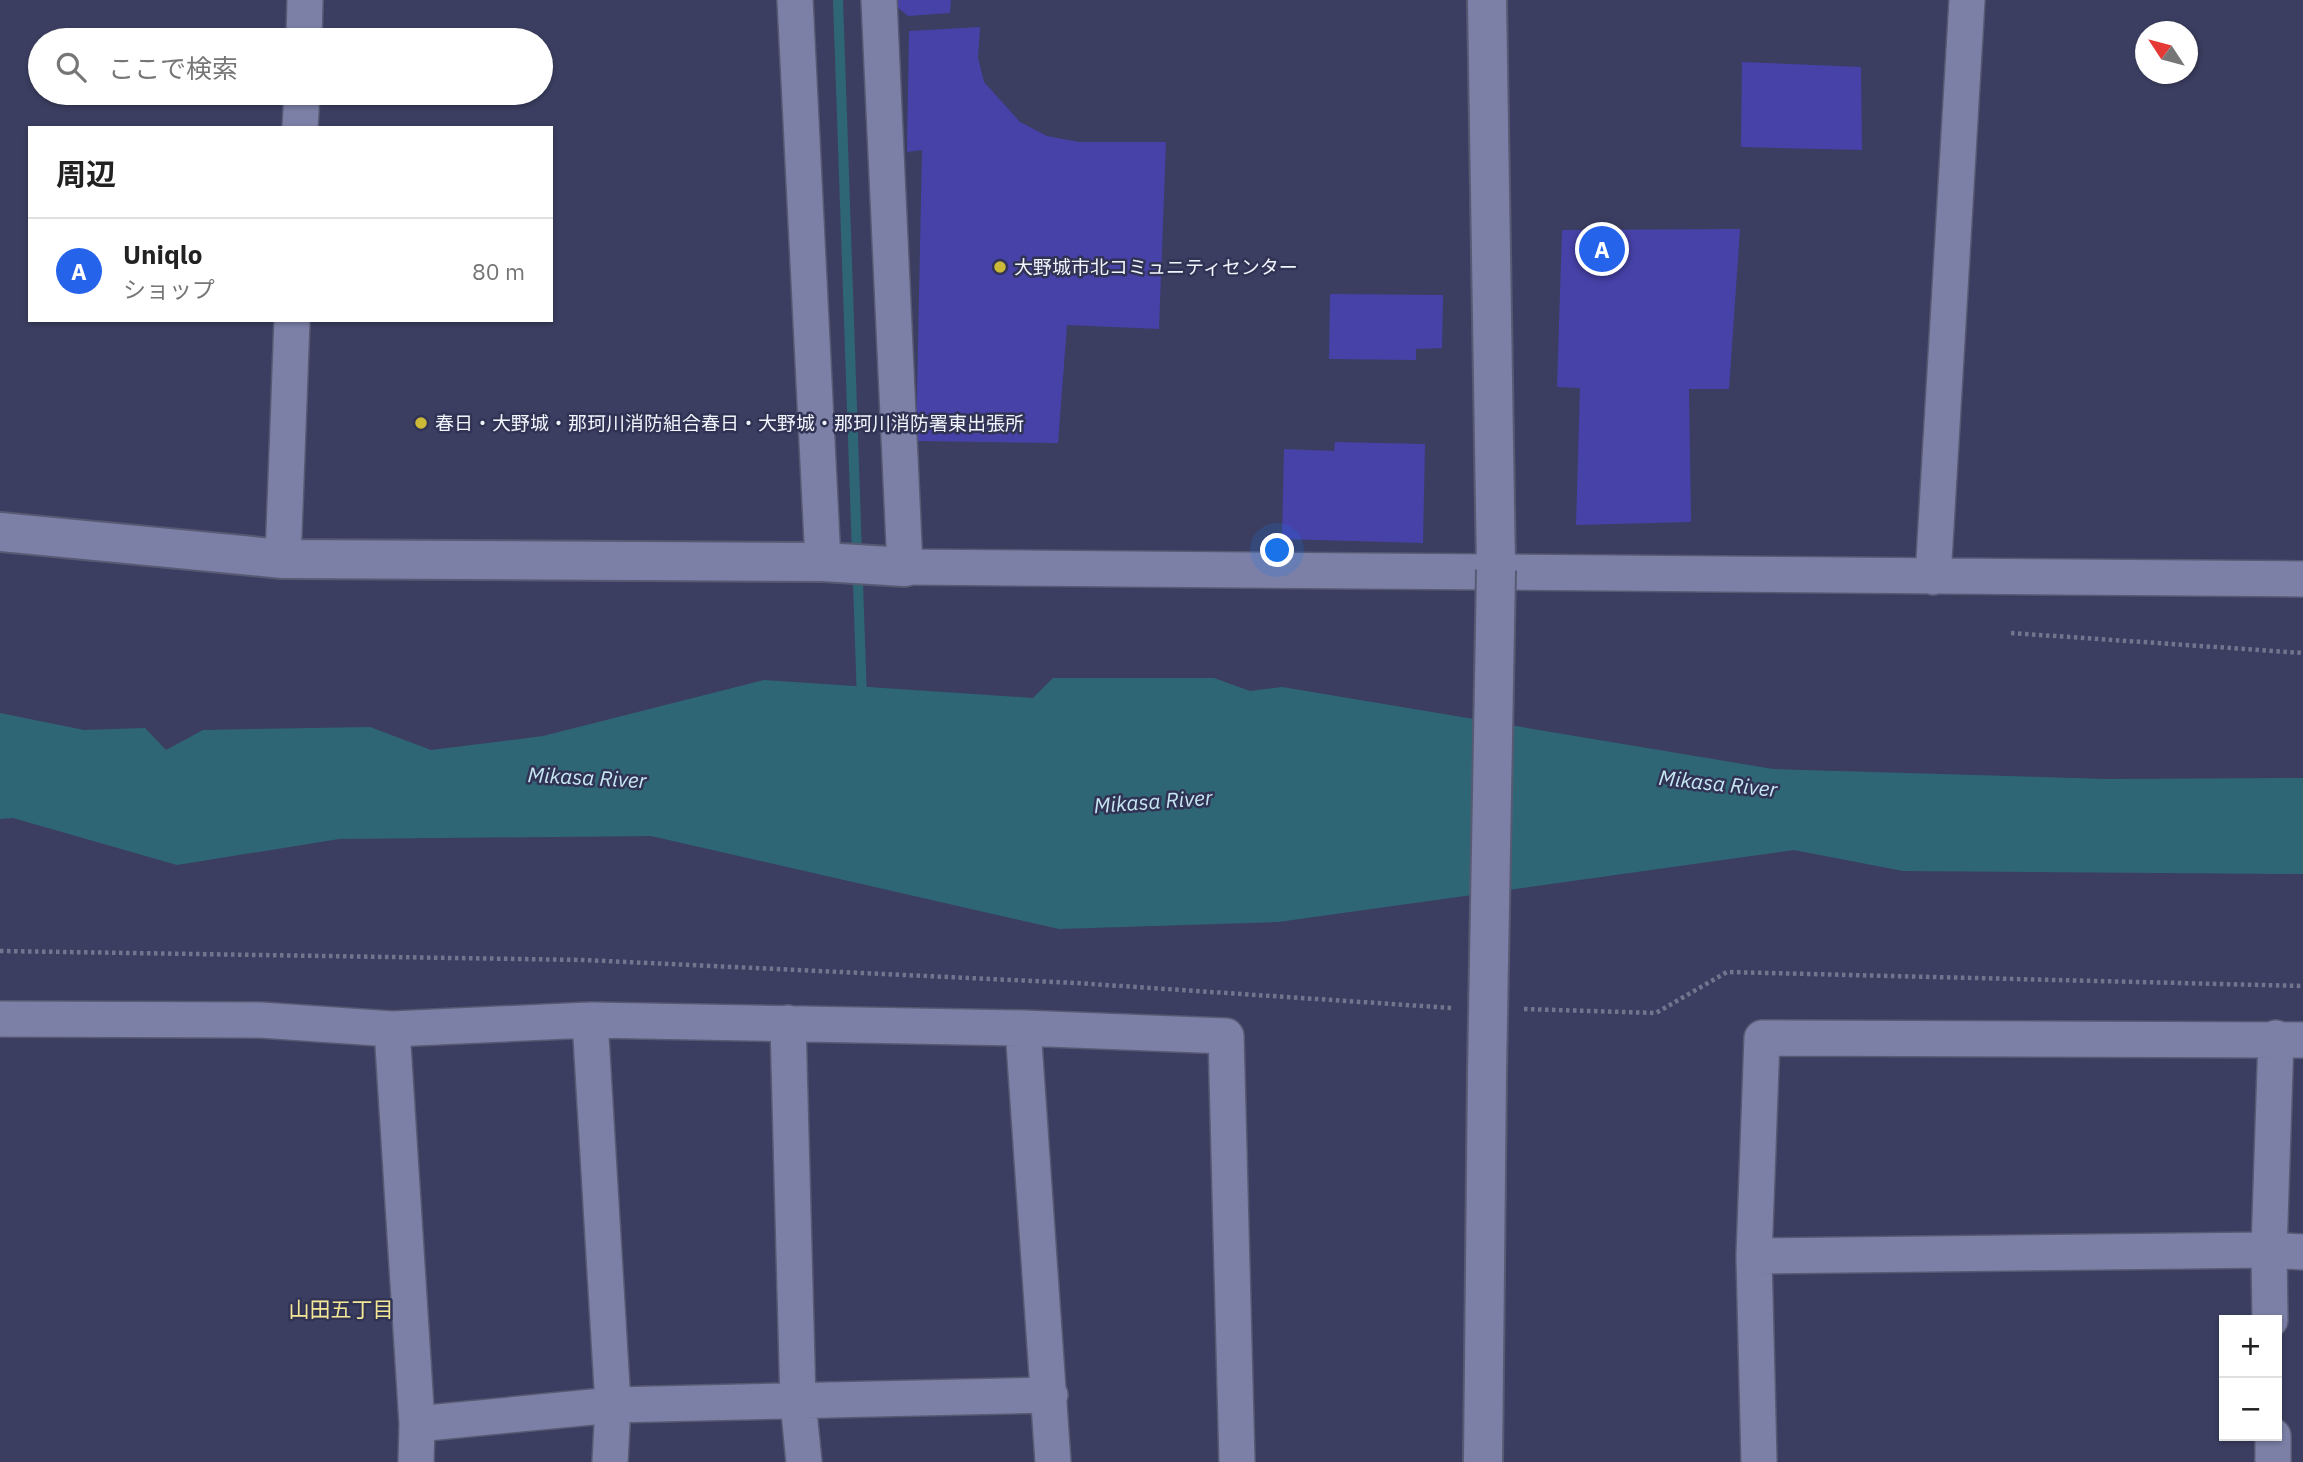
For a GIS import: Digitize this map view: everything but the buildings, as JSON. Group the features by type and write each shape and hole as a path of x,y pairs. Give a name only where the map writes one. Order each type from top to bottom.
{"street":[{"path":"304,28 305,0"},
{"path":"795,0 823,562"},
{"path":"879,0 905,567"},
{"path":"1483,1462 1496,570 1487,0"},
{"path":"1933,577 1967,0"},
{"path":"300,126 301,105"},
{"path":"282,559 292,322"},
{"path":"0,532 282,559 823,562 905,567 2303,579"},
{"path":"0,1018 260,1020 392,1029 590,1020 1023,1028 1226,1035 1237,1462"},
{"path":"590,1020 613,1405 610,1462"},
{"path":"788,1023 798,1402 804,1462"},
{"path":"1023,1028 1054,1462"},
{"path":"392,1029 417,1424 416,1462"},
{"path":"1759,1462 1754,1255 1762,1038 2289,1039 2286,1251 2271,1315"},
{"path":"1754,1255 2286,1251"},
{"path":"417,1424 613,1405 1050,1395"},
{"path":"2273,1441 2273,1462"}],"path":[{"path":"2011,633 2303,653"},
{"path":"0,951 597,960 1076,984 1454,1008"},
{"path":"1521,1009 1656,1013 1727,972 2303,986"}],"water":[{"name":"Mikasa River","path":"1053,678 1214,678 1250,691 1282,687 1773,769 2107,779 2303,778 2303,874 1903,871 1794,850 1278,922 1059,929 651,836 339,839 177,865 13,818 0,819 0,713 84,730 145,728 166,750 203,730 370,727 431,750 543,736 764,680 1033,698"}],"waterway":[{"path":"838,0 862,700"}],"place":[{"name":"Uniqlo","path":"1602,249"},
{"name":"大野城市北コミュニティセンター","path":"1000,267"},
{"name":"春日・大野城・那珂川消防組合春日・大野城・那珂川消防署東出張所","path":"421,423"}],"district":[{"name":"山田五丁目","path":"341,1309"}]}
